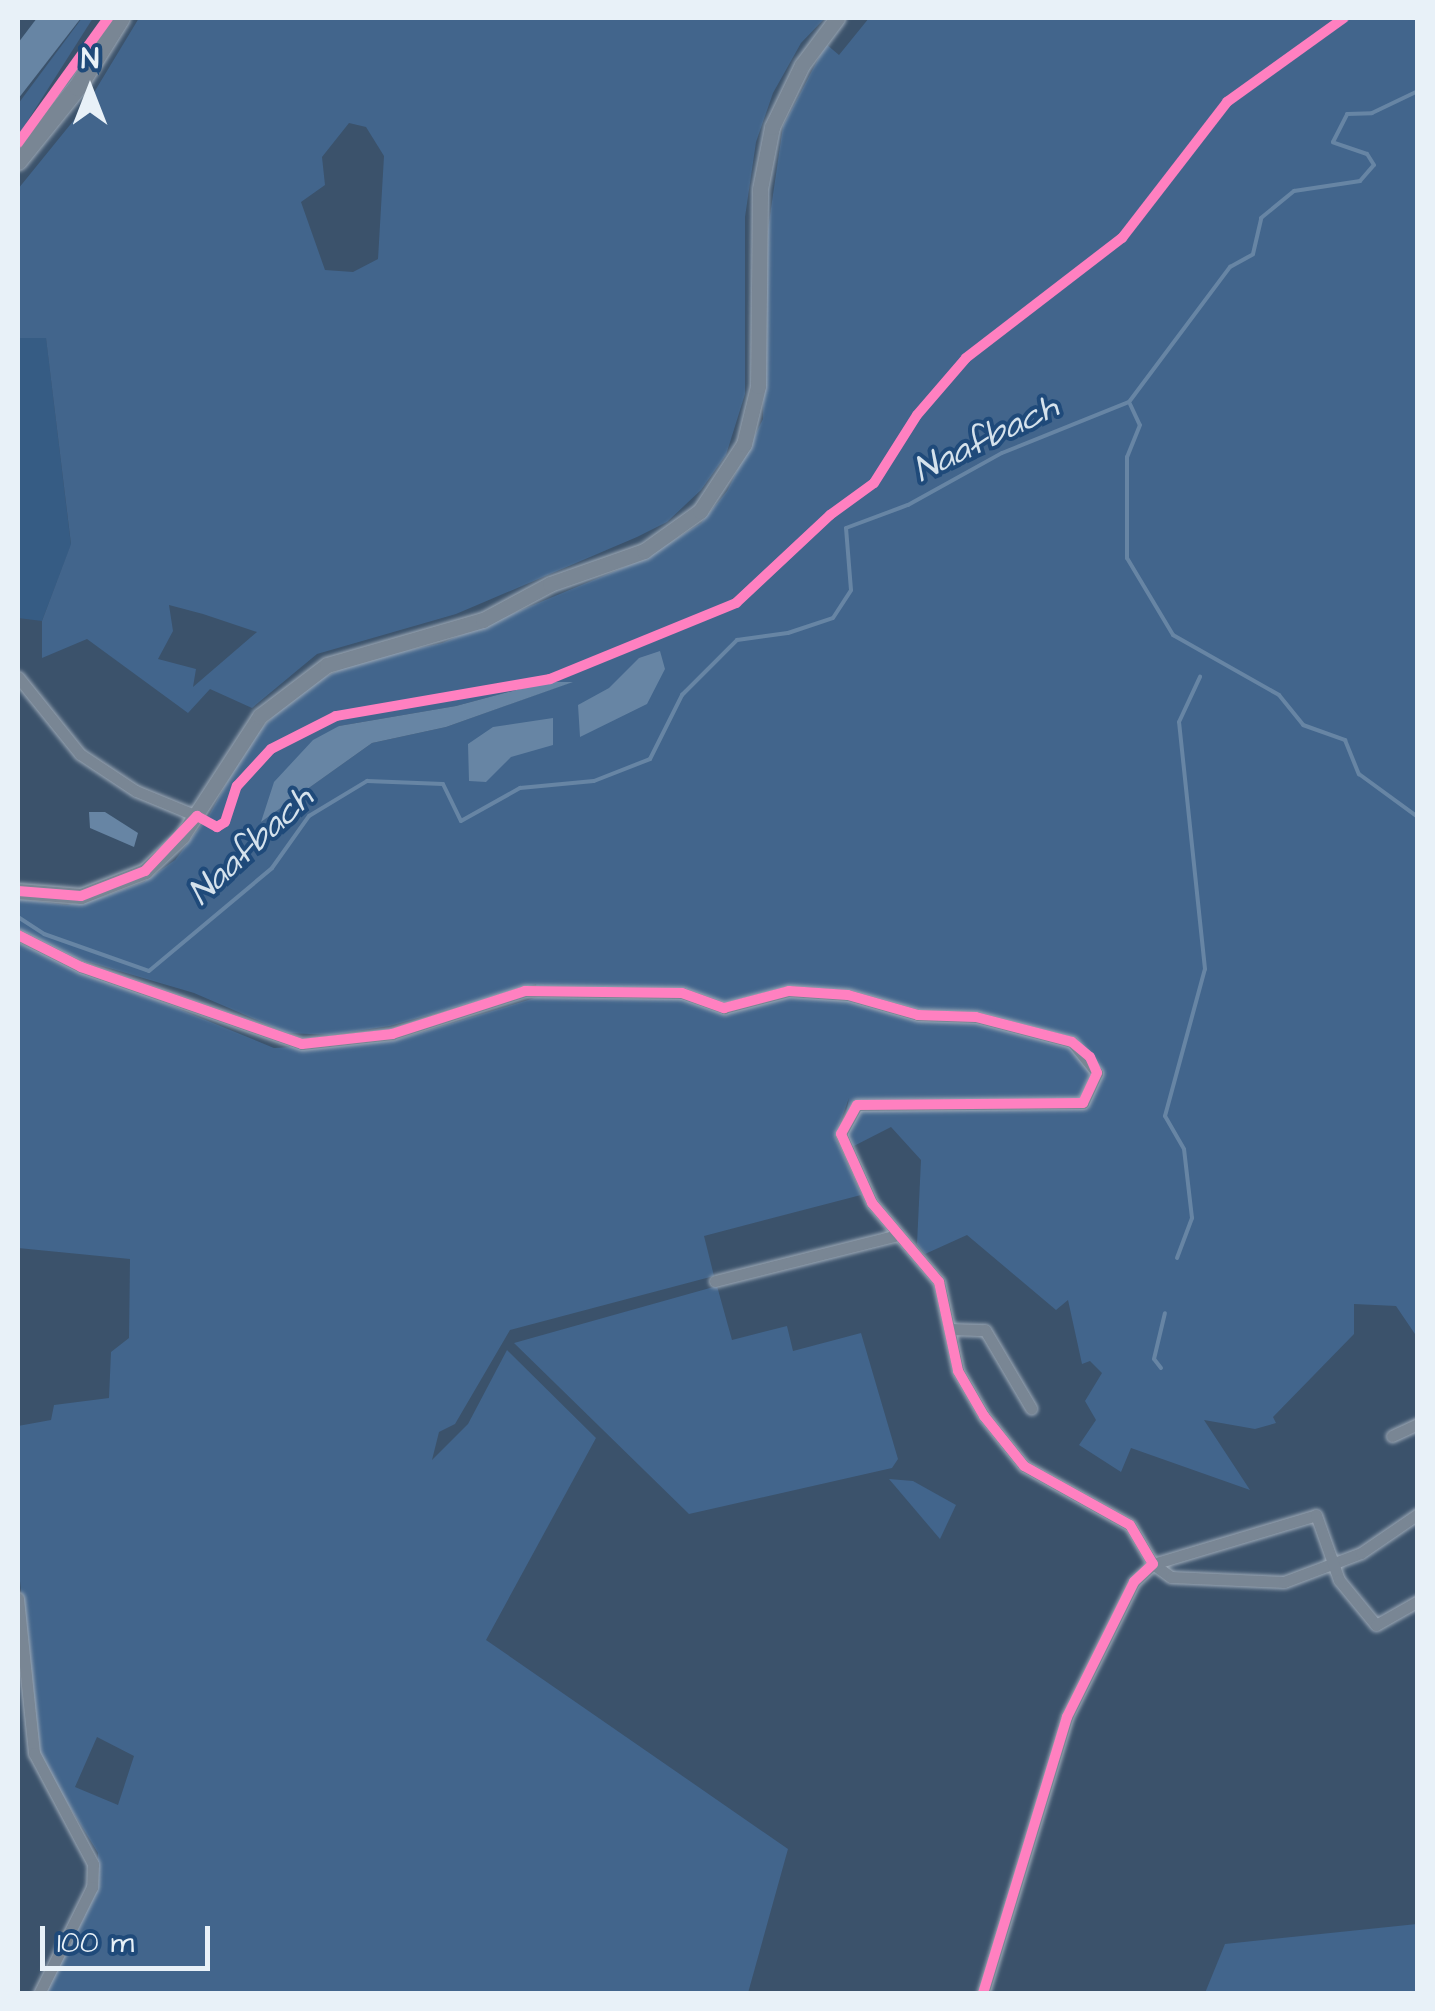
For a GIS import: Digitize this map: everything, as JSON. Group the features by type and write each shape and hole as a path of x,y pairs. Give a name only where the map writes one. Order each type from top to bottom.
{"main road":[{"path":"18,161 78,87 121,18"}],"street":[{"path":"18,892 60,898 125,882 166,853 197,816 260,716 327,665 442,636 550,584 644,550 674,534 724,484 744,444 758,386 760,189 772,127 802,65 837,18"},
{"path":"18,678 80,754 136,791 197,816"},
{"path":"18,935 81,968 302,1044 392,1034 525,991 682,993 724,1008 789,991 848,994 918,1015 976,1017 1072,1042 1090,1057 1096,1073 1083,1102 880,1102 852,1108 841,1134 894,1236 934,1274 951,1329 958,1372 1001,1440 1024,1466 1130,1525 1153,1564 1171,1577 1284,1582 1361,1554 1418,1514"},
{"path":"716,1281 894,1236"},
{"path":"951,1329 985,1330 1031,1408"},
{"path":"1392,1436 1418,1424"},
{"path":"983,1994 1067,1717 1134,1582 1153,1564 1316,1515 1332,1565 1376,1624 1418,1601"},
{"path":"18,1598 34,1753 93,1864 92,1887 39,1994"}],"shaded area":[{"path":"37,18 81,18 18,99 18,43"},
{"path":"82,18 93,18 18,136 18,104"},
{"path":"139,18 825,18 801,43 773,93 756,142 745,217 745,394 726,455 701,490 667,522 637,537 456,614 317,654 252,708 210,689 188,713 87,639 42,658 42,621 71,544 46,338 19,338 18,189 87,104","holes":["349,123 366,127 384,156 378,259 353,272 325,270 301,202 325,185 322,157","169,605 203,614 257,632 193,687 196,669 158,659 173,631"]},
{"path":"869,18 1417,18 1417,1337 1396,1306 1354,1304 1354,1334 1273,1417 1276,1423 1255,1429 1204,1420 1250,1490 1131,1448 1121,1472 1079,1445 1096,1420 1085,1401 1102,1373 1090,1361 1082,1364 1068,1300 1056,1310 967,1235 925,1254 917,1244 921,1160 891,1127 848,1149 842,1134 849,1098 835,1137 861,1195 704,1236 714,1276 510,1330 455,1424 439,1432 432,1460 468,1424 507,1350 596,1438 486,1640 788,1849 748,1993 43,1993 98,1876 98,1853 41,1760 18,1564 18,1426 51,1420 54,1405 109,1398 111,1352 129,1338 130,1259 18,1248 18,943 274,1048 393,1041 538,997 536,984 390,1026 330,1035 287,1033 194,993 75,958 18,930 18,899 67,905 103,897 144,882 175,860 209,815 251,739 300,689 358,661 442,643 644,559 701,523 727,491 763,419 767,236 783,126 826,44 839,55","holes":["546,682 569,683 446,727 372,743 262,821 339,726 456,706","97,1737 134,1756 118,1805 75,1787"]},
{"path":"18,311 46,337 71,545 42,621 18,618"},
{"path":"660,651 665,669 647,704 580,737 578,705 609,688 639,658"},
{"path":"546,682 573,682 446,727 372,743 261,822 274,782 313,740 339,726 456,706"},
{"path":"553,718 553,745 511,757 486,782 469,781 468,744 493,727"},
{"path":"89,812 105,812 138,833 134,847 90,828"},
{"path":"717,1286 732,1340 787,1326 793,1351 861,1333 898,1459 892,1468 689,1514 514,1343"},
{"path":"889,1479 913,1481 956,1505 940,1539"},
{"path":"1417,1924 1417,1993 1205,1993 1225,1944"}],"waterway":[{"name":"Naafbach","path":"18,917 44,934 149,971 272,868 309,816 367,781 443,784 461,821 520,788 594,781 650,759 682,695 737,640 788,633 833,618 851,590 846,528 908,505 1002,453 1129,402 1230,267 1253,254 1261,218 1294,191 1360,181 1374,165 1367,154 1333,142 1347,114 1372,113 1418,91"},
{"path":"1130,404 1140,425 1127,457 1127,558 1173,635 1279,695 1303,725 1345,740 1359,774 1418,817"},
{"path":"1177,1258 1192,1218 1184,1149 1165,1116 1205,969 1179,722 1200,677"},
{"path":"1161,1368 1154,1359 1165,1313"}],"cycle path":[{"path":"18,143 108,18"},
{"path":"18,891 81,896 145,871 197,816 217,827 225,822 237,786 271,749 336,716 550,679 736,603 830,515 874,483 917,415 966,358 1122,238 1227,102 1344,18"},
{"path":"18,935 81,967 302,1044 392,1034 525,991 682,993 724,1008 789,991 848,995 918,1015 976,1017 1072,1042 1090,1057 1097,1073 1083,1103 857,1105 841,1134 872,1203 939,1282 958,1371 984,1416 1024,1466 1130,1525 1153,1564 1134,1582 1067,1717 983,1994"}]}
